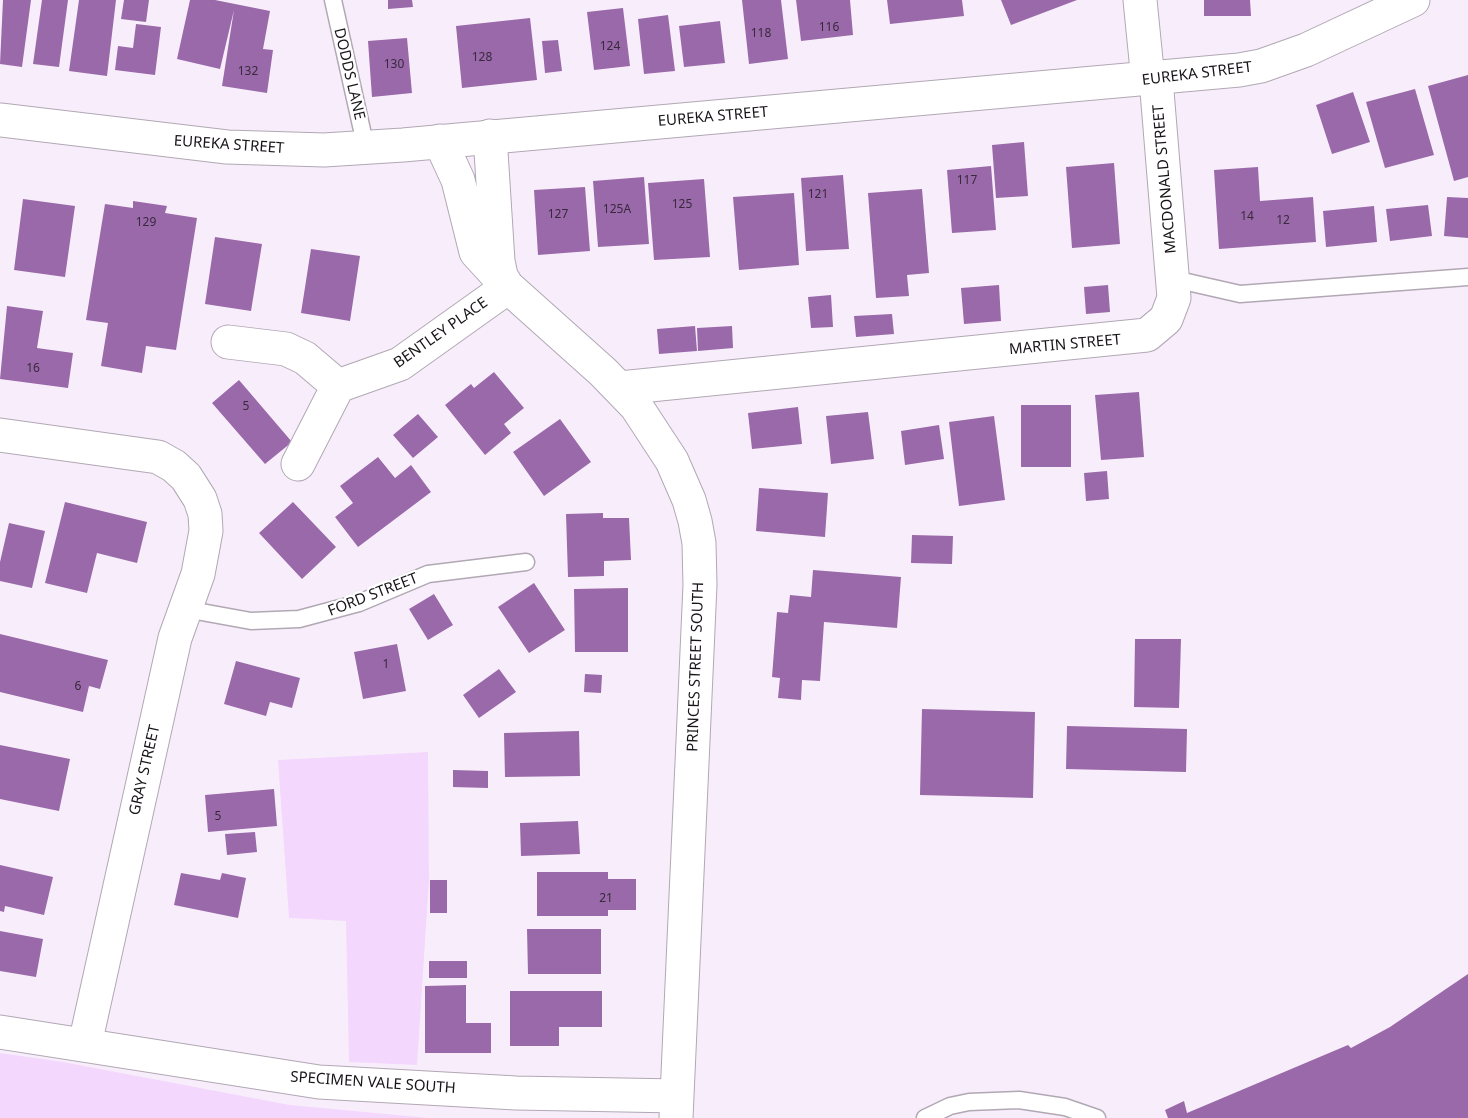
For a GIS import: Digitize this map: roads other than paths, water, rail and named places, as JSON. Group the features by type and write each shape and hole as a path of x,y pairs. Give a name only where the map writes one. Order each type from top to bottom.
{"street":[{"name":"MACDONALD STREET","path":"1140,0 1152,79 1174,279"},
{"name":"EUREKA STREET","path":"0,120 227,147 324,150 366,148 1152,79 1261,66 1306,50 1413,0"},
{"name":"PRINCES STREET SOUTH","path":"490,136 498,261 501,276 508,288"},
{"name":"PRINCES STREET SOUTH","path":"440,141 458,180 473,248 508,288 620,388 649,424 672,461 689,500 699,543 677,1107"},
{"name":"MARTIN STREET","path":"620,388 1139,338 1154,331 1169,315 1174,298 1174,279"},
{"name":"BENTLEY PLACE","path":"338,386 390,369 409,359 508,288"},
{"path":"228,342 286,349 305,358 338,386 298,464"},
{"name":"GRAY STREET","path":"0,435 158,457 181,471 201,499 206,521 196,581 175,638 85,1044"},
{"name":"SPECIMEN VALE SOUTH","path":"0,1032 319,1082 516,1093 677,1107"}],"lane":[{"name":"DODDS LANE","path":"333,0 366,148"},
{"path":"1174,279 1240,294 1468,277"},
{"name":"FORD STREET","path":"185,609 251,621 299,620 359,603 428,574 526,562"},
{"path":"925,1118 950,1106 996,1100 1042,1102 1097,1118"}]}
